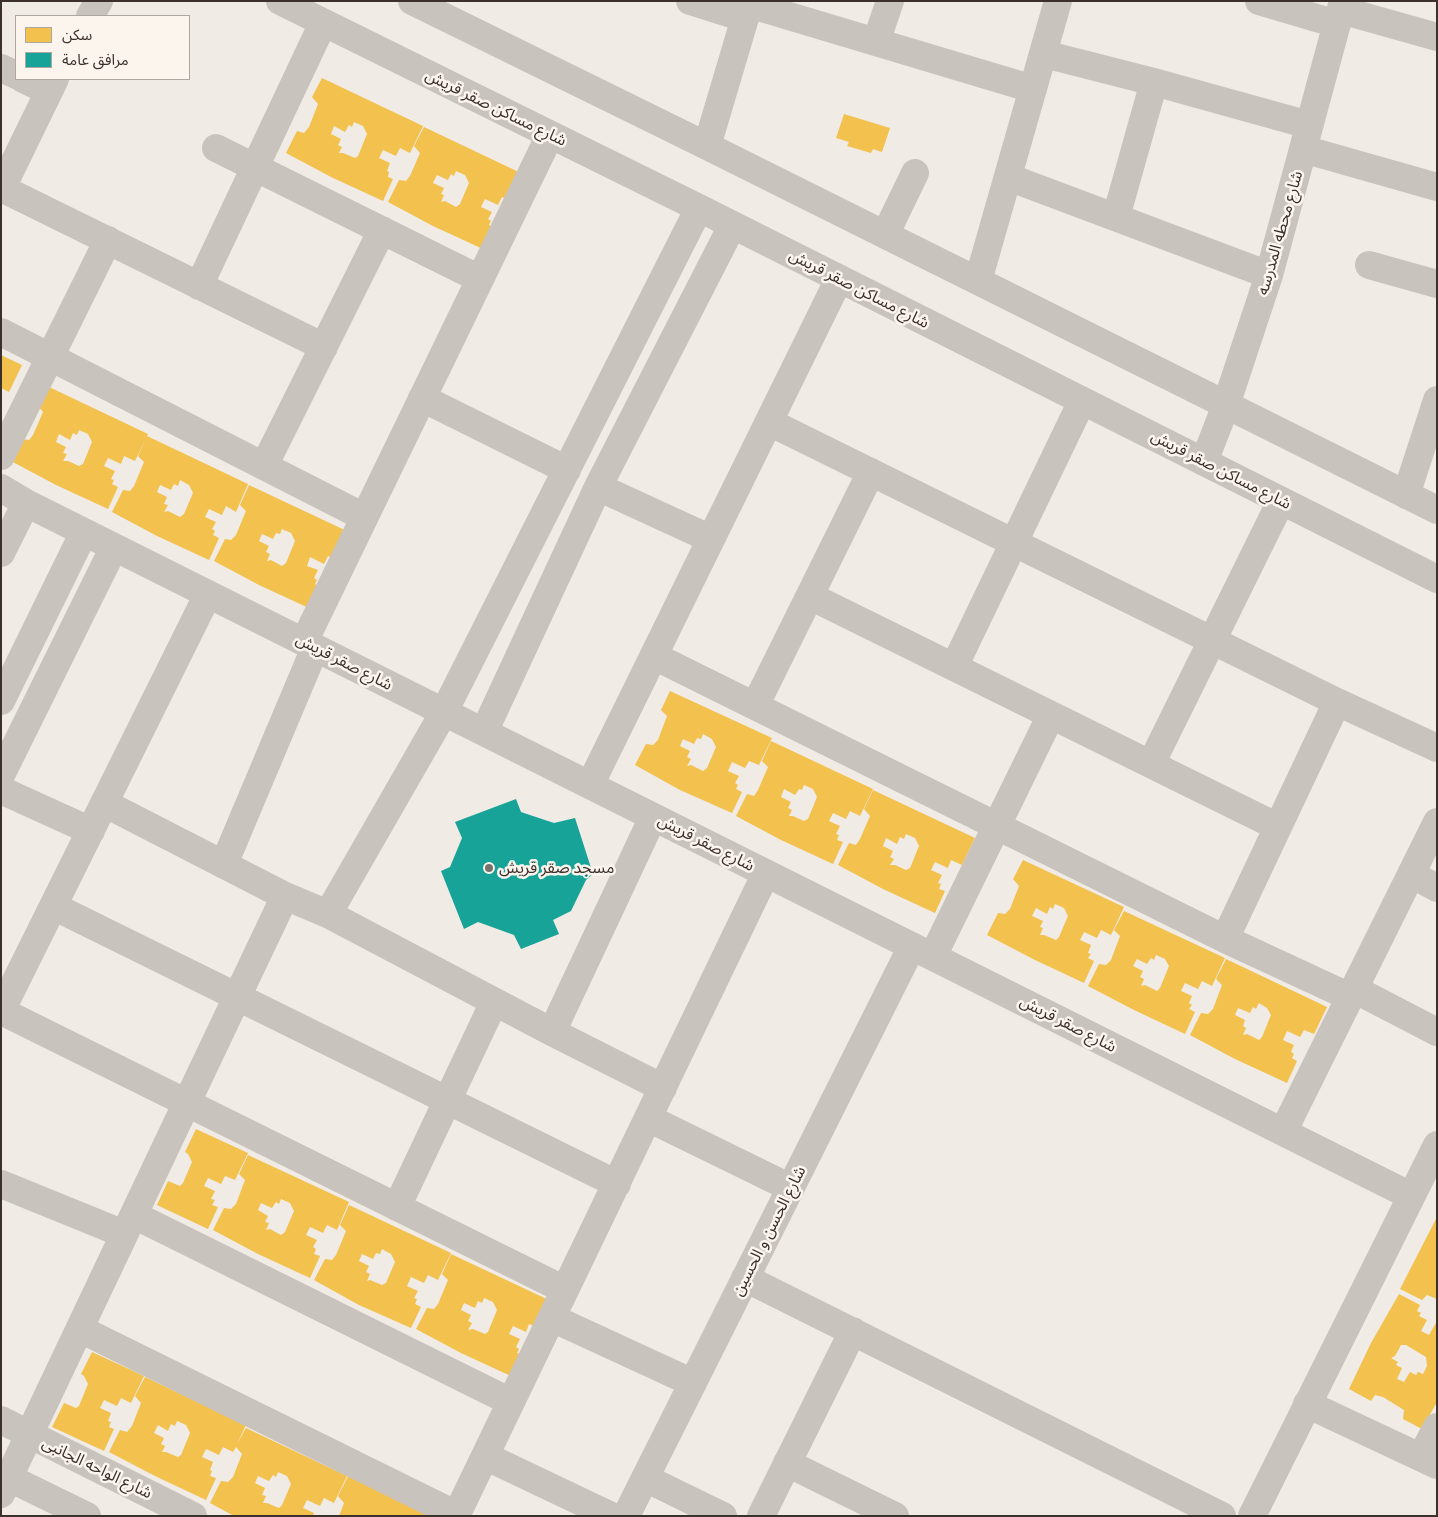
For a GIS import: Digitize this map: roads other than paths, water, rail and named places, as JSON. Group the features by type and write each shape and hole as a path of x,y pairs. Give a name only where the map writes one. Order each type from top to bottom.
{"street":[{"path":"91,15 99,1"},
{"name":"شارع مساكن صقر قريش","path":"280,1 699,208 1437,579"},
{"path":"412,1 1437,510"},
{"path":"690,1 748,8 876,42 1033,89"},
{"path":"876,42 890,1"},
{"path":"978,282 1058,1"},
{"path":"1259,1 1340,12 1437,37"},
{"path":"707,146 748,8"},
{"name":"شارع محطه المدرسه","path":"1204,462 1226,405 1270,275 1340,12"},
{"path":"199,286 323,22"},
{"path":"1044,54 1154,82 1437,187"},
{"path":"1,68 15,75"},
{"path":"28,80 52,85 2,188 324,347"},
{"path":"1116,217 1154,82"},
{"path":"224,864 309,645 364,516 550,135"},
{"path":"216,148 480,279"},
{"path":"885,235 915,173"},
{"path":"1008,177 1270,275"},
{"path":"328,914 444,712 699,208"},
{"path":"484,732 598,487 732,226"},
{"path":"264,466 382,230"},
{"path":"1,456 108,240"},
{"path":"1369,265 1437,284"},
{"path":"590,785 839,279"},
{"path":"1,332 364,516"},
{"path":"422,398 567,470"},
{"path":"1406,495 1433,429 1437,400"},
{"path":"954,667 1082,401"},
{"path":"769,422 1337,702 1437,748"},
{"path":"755,706 871,472"},
{"path":"598,487 711,539"},
{"name":"شارع صقر قريش","path":"1,488 26,503 1412,1196"},
{"path":"1151,764 1281,500"},
{"path":"1,552 26,503"},
{"path":"1,701 84,532"},
{"path":"1,774 114,547"},
{"path":"208,594 1,1011 565,1290"},
{"path":"810,596 1278,826"},
{"path":"654,656 1225,939 1352,993 1437,1032"},
{"path":"1225,939 1337,702"},
{"name":"شارع الحسن و الحسين","path":"626,1516 791,1188 922,951 997,826 1051,715"},
{"path":"1,790 90,831"},
{"path":"104,804 285,896 328,914 494,1002 663,1088"},
{"path":"552,1032 653,817"},
{"path":"1283,1132 1437,822"},
{"path":"80,1329 456,1515 766,873"},
{"path":"1411,874 1437,888"},
{"path":"86,1516 4,1482 80,1329 285,896"},
{"path":"53,906 617,1184"},
{"path":"397,1207 494,1002"},
{"path":"648,1118 791,1188"},
{"path":"1252,1516 1437,1145"},
{"path":"1,1184 129,1225 511,1402"},
{"path":"746,1278 1222,1516"},
{"path":"552,1318 693,1383"},
{"path":"761,1516 853,1331"},
{"path":"1307,1404 1429,1461 1437,1427"},
{"name":"شارع الواحه الجانبى","path":"1,1420 193,1516"},
{"path":"485,1456 611,1516"},
{"path":"787,1463 895,1516"},
{"path":"645,1478 723,1516"}],"place":[{"name":"مسجد صقر قريش","path":"489,868"}]}
